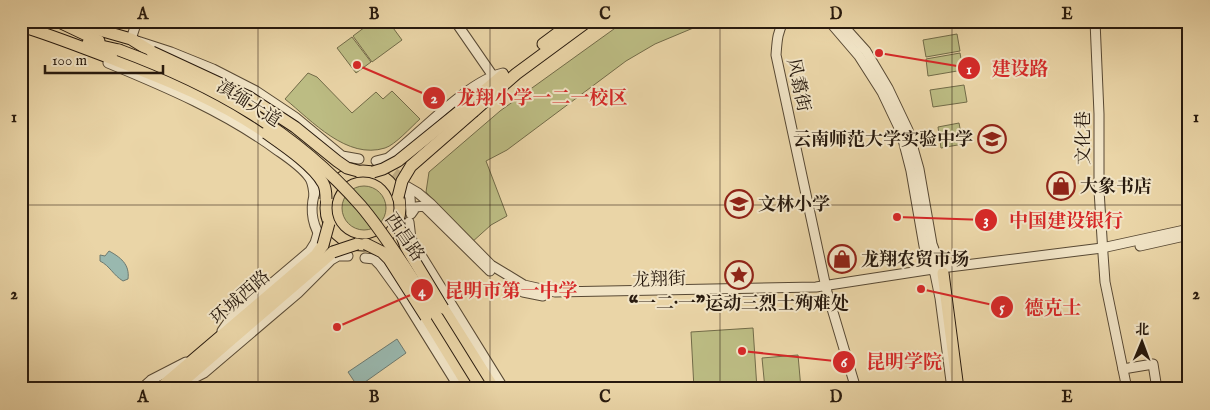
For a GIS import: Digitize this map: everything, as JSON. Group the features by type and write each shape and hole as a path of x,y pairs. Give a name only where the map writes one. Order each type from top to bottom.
{"main road":[{"name":"滇缅大道","path":"57,21 119,50 160,65 245,108 300,146 333,176 362,207"},
{"name":"滇缅大道","path":"68,21 130,39 152,52 249,97 295,127 347,168 358,165"},
{"path":"377,166 396,191 406,222 376,243 362,244 341,239 329,223 326,199 332,186 342,176 358,165 377,166 384,169 398,161 506,72 574,21"},
{"path":"398,197 402,181 411,166 516,74 588,21"},
{"name":"滇缅大道","path":"21,26 119,50"},
{"name":"滇缅大道","path":"45,33 168,80 240,115 297,156 324,185 326,199"},
{"name":"西昌路","path":"362,207 390,245 482,389"},
{"name":"西昌路","path":"406,222 406,247 494,389"},
{"name":"环城西路","path":"175,388 330,246 329,223"},
{"name":"西昌路","path":"362,244 382,252 389,259 470,389"},
{"name":"环城西路","path":"159,389 192,358 214,342 316,255 330,246 362,244"},
{"path":"938,271 958,389"}],"street":[{"path":"136,21 130,39 198,63 256,91 295,117 342,156 358,165"},
{"path":"455,21 493,76"},
{"name":"风翥街","path":"784,21 780,27 776,55 826,289 856,389"},
{"path":"829,21 859,56 882,92 901,132 911,171 924,246 938,271"},
{"path":"839,21 869,57 888,88 908,130 919,169 938,271 952,389"},
{"name":"文化巷","path":"1095,21 1102,251 1105,282 1127,389"},
{"path":"72,44 107,62 173,90 229,119 293,161 308,175 316,190 312,212 330,246 369,257 380,265 401,294 460,389"},
{"path":"377,166 460,97 493,76 506,72"},
{"path":"344,162 358,165"},
{"name":"龙翔街","path":"406,222 410,197 405,186 432,204 492,265 524,285 555,292 816,287 826,289"},
{"name":"龙翔街","path":"406,222 416,207 424,206 488,270 523,292 556,298 816,291 938,271 1102,251"},
{"path":"406,222 411,239 504,389"},
{"path":"1102,251 1189,229"},
{"path":"1102,251 1189,235"},
{"path":"141,389 151,380 192,358"},
{"path":"1123,370 1152,364 1157,389"}],"green space":[{"path":"373,21 388,21 402,40 372,62 353,36"},
{"path":"625,21 710,21 655,44 626,61 507,150 486,161 507,216 491,225 471,243 426,192 429,172 500,111"},
{"path":"957,34 960,51 926,57 923,40"},
{"path":"352,37 371,62 356,73 337,48"},
{"path":"960,53 963,70 928,76 926,59"},
{"path":"308,73 317,77 352,113 376,92 383,99 392,91 420,119 398,140 385,148 371,150 344,144 318,127 285,99"},
{"path":"964,85 967,102 933,107 930,90"},
{"path":"959,123 963,144 941,148 938,127"},
{"path":"364,186 376,190 382,196 386,208 382,220 376,226 364,230 352,226 346,220 342,208 346,196 352,190"},
{"path":"753,328 757,389 694,389 691,332"},
{"path":"798,355 801,389 765,389 762,358"}],"water":[{"path":"109,251 126,265 128,279 123,281 100,261 100,255 105,256"},
{"path":"397,339 406,353 358,387 348,372"}],"tunnel":[{"path":"384,164 398,175 405,185"}],"place":[{"name":"建设路","path":"879,53"},
{"name":"龙翔小学一二一校区","path":"357,65"},
{"name":"云南师范大学实验中学","path":"992,139"},
{"name":"大象书店","path":"1061,186"},
{"name":"文林小学","path":"739,204"},
{"name":"中国建设银行","path":"897,217"},
{"name":"龙翔农贸市场","path":"842,259"},
{"name":"“一二·一”运动三烈士殉难处","path":"739,275"},
{"name":"德克士","path":"921,289"},
{"name":"昆明市第一中学","path":"337,327"},
{"name":"昆明学院","path":"742,351"}]}
